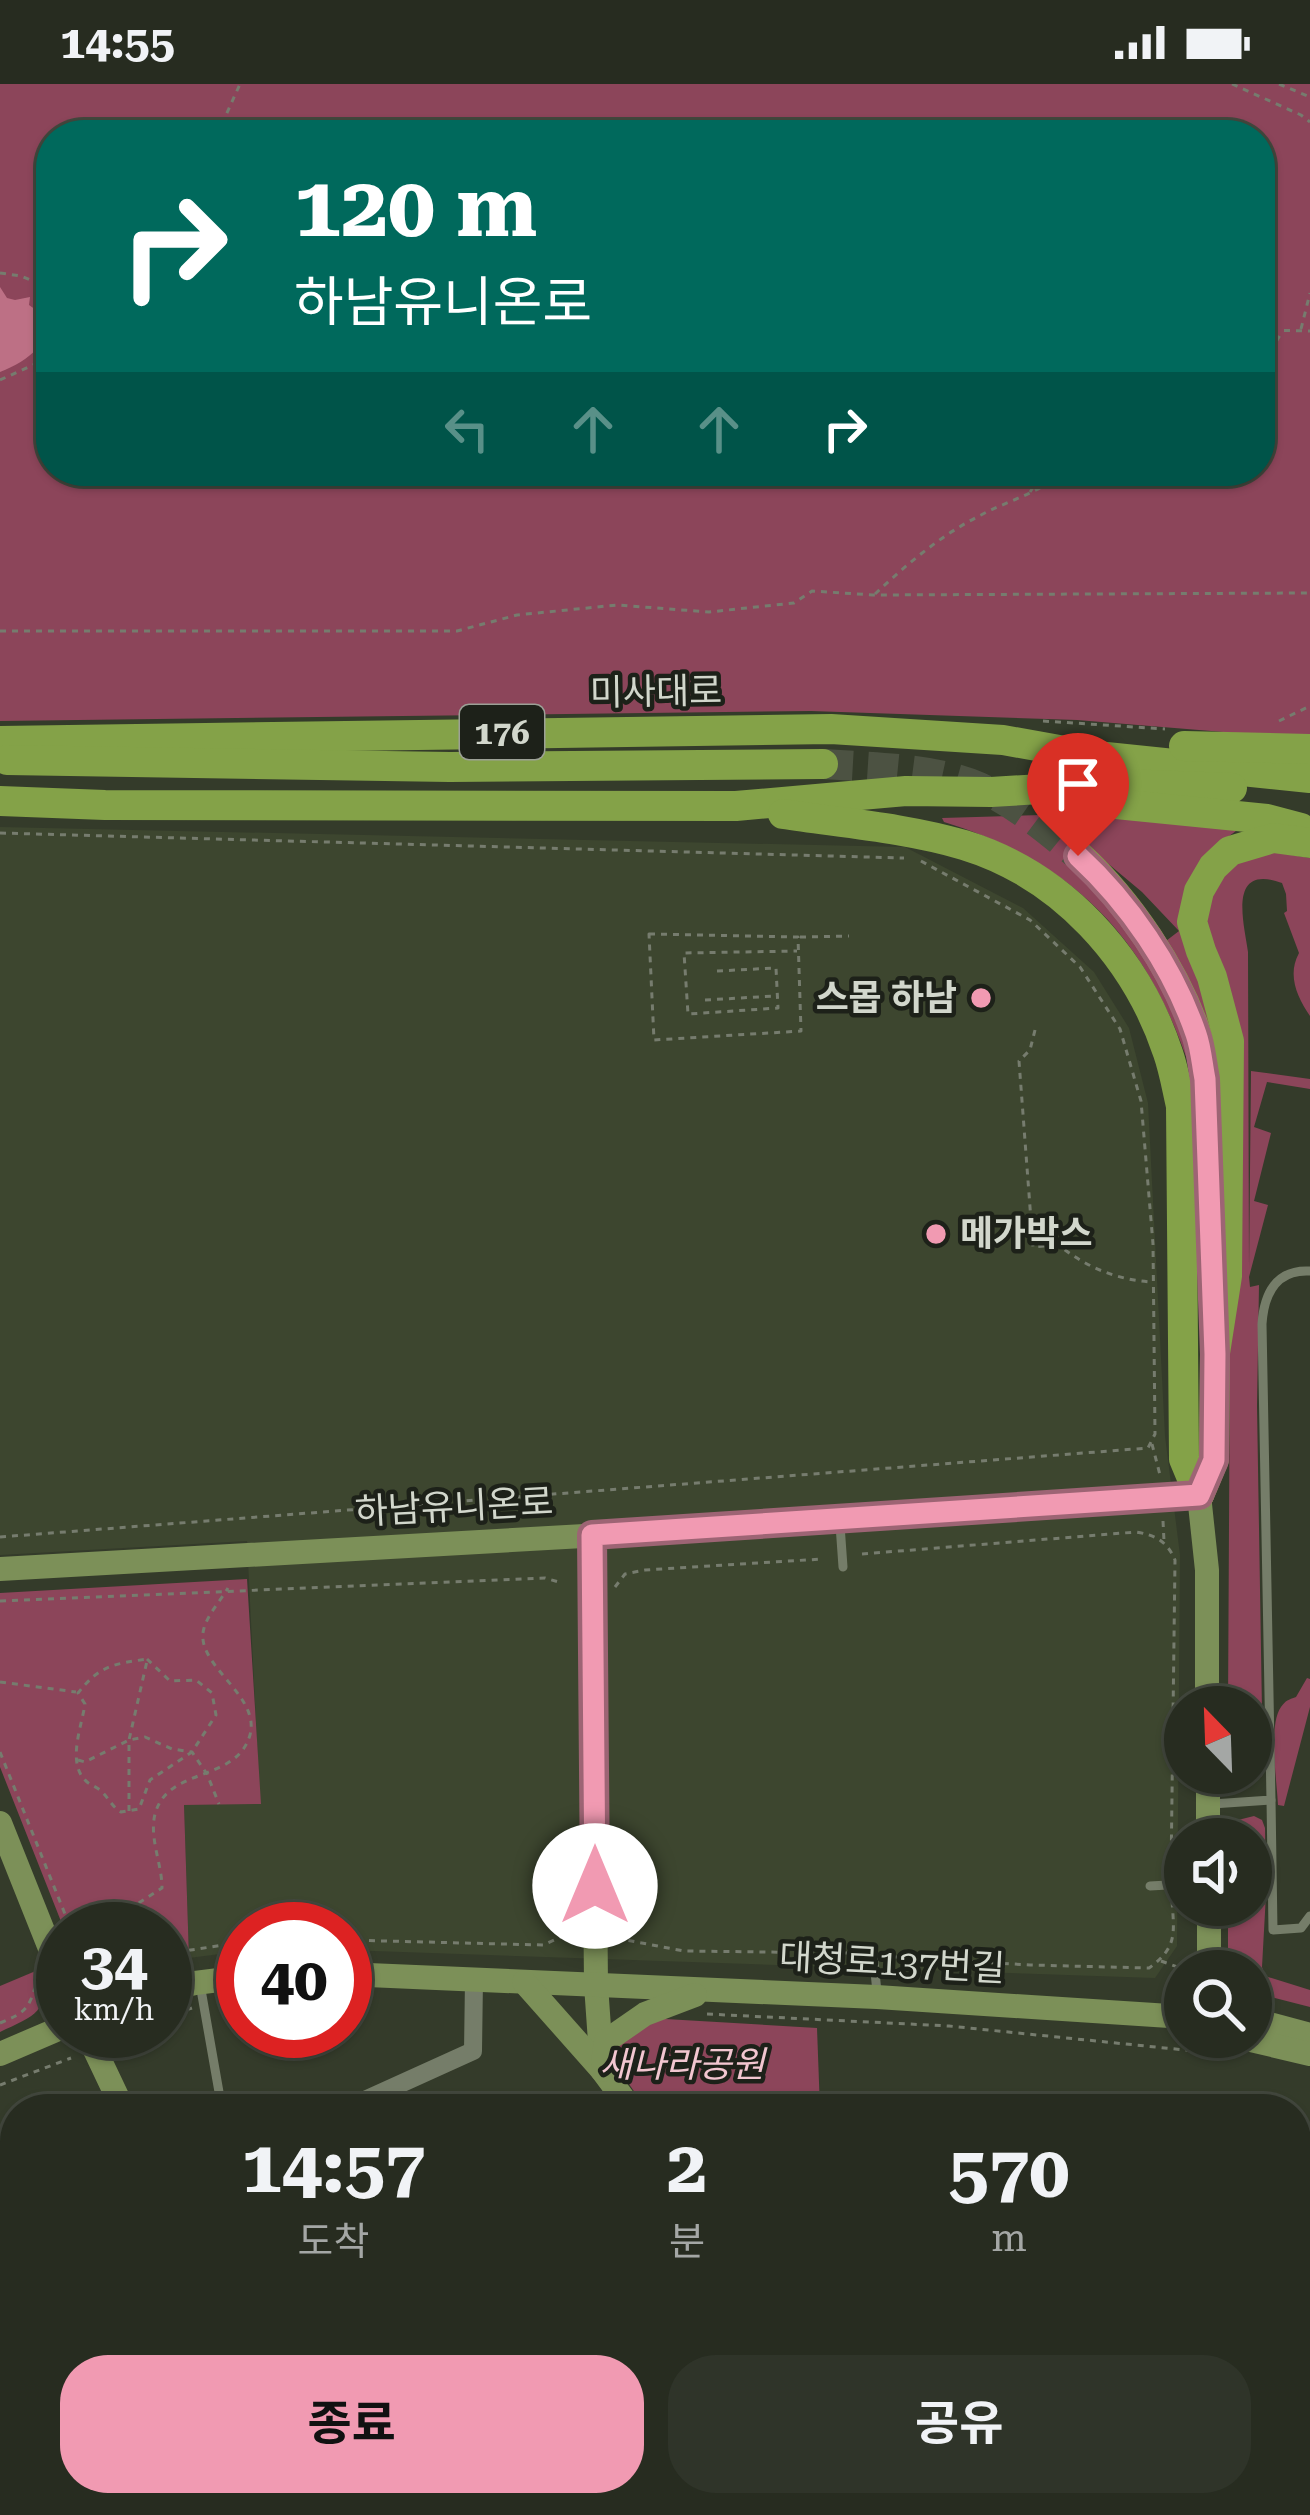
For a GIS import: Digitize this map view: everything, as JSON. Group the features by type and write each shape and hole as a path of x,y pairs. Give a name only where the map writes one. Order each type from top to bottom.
{"main road":[{"name":"미사대로","path":"0,741 831,729 1003,740 1087,755 1310,778"},
{"path":"1003,740 1310,749"},
{"path":"0,760 450,767 823,764"},
{"name":"176","path":"0,801 736,806 906,791 991,792 1124,784 1310,795"},
{"path":"991,792 1267,820 1310,830"},
{"path":"736,806 928,836 1010,864 1061,896 1124,962 1150,1010 1169,1054 1181,1106 1184,1459 1199,1495 1207,1570 1208,1686"},
{"path":"1215,1354 1227,1276 1229,1041 1192,922 1199,892 1231,851 1274,838 1310,843"},
{"path":"1078,856 1110,885 1150,943 1197,1036 1205,1079 1215,1354 1214,1460 1199,1495"},
{"name":"하남유니온로","path":"0,1569 1199,1495"},
{"path":"592,1535 596,1985 602,2070"},
{"path":"1208,1794 1208,1818"},
{"path":"0,1823 36,1913"},
{"name":"대청로137번길","path":"372,1975 596,1985 705,2002 877,1997 1164,2016"},
{"path":"192,1984 216,1980"},
{"path":"524,1982 620,2094"},
{"path":"602,2070 606,2041 645,2014 705,2002"},
{"path":"1272,2025 1310,2035"},
{"path":"0,2054 36,2039"},
{"path":"1272,2050 1310,2054"},
{"path":"99,2058 116,2094"}],"street":[{"path":"378,2094 472,2051 474,1980"}],"lane":[{"path":"1310,1270 1284,1276 1264,1303 1273,1930 1300,1928 1310,1916"},
{"path":"840,1520 843,1567"},
{"path":"1208,1804 1271,1800"},
{"path":"1150,1886 1164,1885"},
{"path":"874,1952 877,1997"},
{"path":"200,1982 219,2094"}],"path":[{"path":"224,120 240,84"},
{"path":"1232,84 1310,122"},
{"path":"1279,84 1310,98"},
{"path":"0,273 36,282"},
{"path":"1301,331 1310,293"},
{"path":"1275,330 1310,332"},
{"path":"1275,343 1283,331"},
{"path":"0,380 36,363"},
{"path":"1029,494 1031,486"},
{"path":"873,595 946,536 1041,486"},
{"path":"0,631 458,631 517,615 617,605 709,612 794,603 812,591 873,595 1310,593"},
{"path":"0,833 916,859 1030,920 1080,967 1120,1029 1142,1101 1153,1244 1155,1434 1148,1448 0,1537"},
{"path":"798,938 801,1031 655,1040 649,934 849,936"},
{"path":"717,971 776,968 778,1008 688,1014 684,952 799,951"},
{"path":"705,1000 777,996"},
{"path":"1035,1030 1030,1050 1019,1061 1033,1247 1045,1246 1044,1232 1098,1270 1153,1282"},
{"path":"862,1554 1136,1532 1155,1535 1171,1549 1175,1560 1172,1818"},
{"path":"625,1574 822,1559"},
{"path":"0,1601 545,1578 562,1583"},
{"path":"140,1902 162,1888 154,1829 164,1795 172,1786 233,1762 251,1730 250,1713 208,1653 203,1638 228,1588"},
{"path":"78,1693 97,1672 147,1659"},
{"path":"129,1812 129,1740 147,1659"},
{"path":"0,1682 78,1693 86,1704 77,1770 103,1792 111,1806 129,1812 139,1809 150,1780 192,1751 216,1715 212,1693 196,1680 170,1681 147,1659"},
{"path":"76,1760 85,1762 145,1737 172,1749 192,1751"},
{"path":"192,1751 219,1804"},
{"path":"0,1752 60,1902"},
{"path":"895,1957 1149,1968 1174,1939 1173,1926"},
{"path":"622,1930 626,1940 683,1951 849,1953"},
{"path":"372,1941 543,1946 561,1937"},
{"path":"1159,1960 1164,1962"},
{"path":"0,2023 23,2013 36,1984"},
{"path":"705,2002 1164,2050"},
{"path":"0,2086 55,2058"}],"shaded area":[{"path":"0,287 7,298 30,297 29,305 36,310 36,350 0,372"},
{"path":"0,827 905,847 1023,908 1094,972 1129,1028 1148,1103 1165,1436 1180,1555 1179,1686 1164,1686 1164,1794 1178,1794 1178,1818 1164,1818 1164,1926 1177,1926 1177,1946 1164,1950 1164,1965 1155,1978 372,1951 372,1902 216,1902 216,1954 192,1958 184,1805 260,1803 247,1541 0,1555"}],"green space":[{"path":"0,84 1310,84 1310,739 1077,720 811,711 0,721"},
{"path":"1040,815 1240,828 1199,867 1219,1057 1162,944 1179,931 1142,892 1087,846 1110,905 1145,951 1183,1035 1191,1071 1153,983 1102,913 1033,860 942,818"},
{"path":"1256,849 1310,858 1310,1016 1295,986 1299,953 1284,913 1282,883 1253,881 1246,888 1242,912 1248,952 1249,1269 1251,1071 1310,1079 1310,1089 1267,1082 1254,1127 1271,1133 1254,1201 1268,1205 1249,1277 1250,1287 1259,1285 1262,1686 1228,1686 1230,1342 1204,928 1216,875"},
{"path":"247,1579 261,1804 184,1805 187,1902 53,1902 0,1767 0,1593"},
{"path":"1307,1678 1310,1707 1284,1806 1278,1805 1277,1715"},
{"path":"1228,1926 1264,1926 1263,1950 1228,1950"},
{"path":"36,1971 36,2011 0,2032 0,1986"},
{"path":"1272,1978 1310,1990 1310,2007 1272,1997"},
{"name":"새나라공원","path":"631,2017 817,2028 819,2094 636,2094 608,2053"}],"tunnel":[{"path":"823,764 902,769 962,781 1019,809 1079,856"}],"place":[{"name":"스몹 하남","path":"981,998"},
{"name":"메가박스","path":"936,1234"}],"route":[{"path":"595,1886 592,1535 1199,1495 1214,1460 1215,1354 1205,1079 1197,1036 1150,943 1110,885 1078,856"}]}
